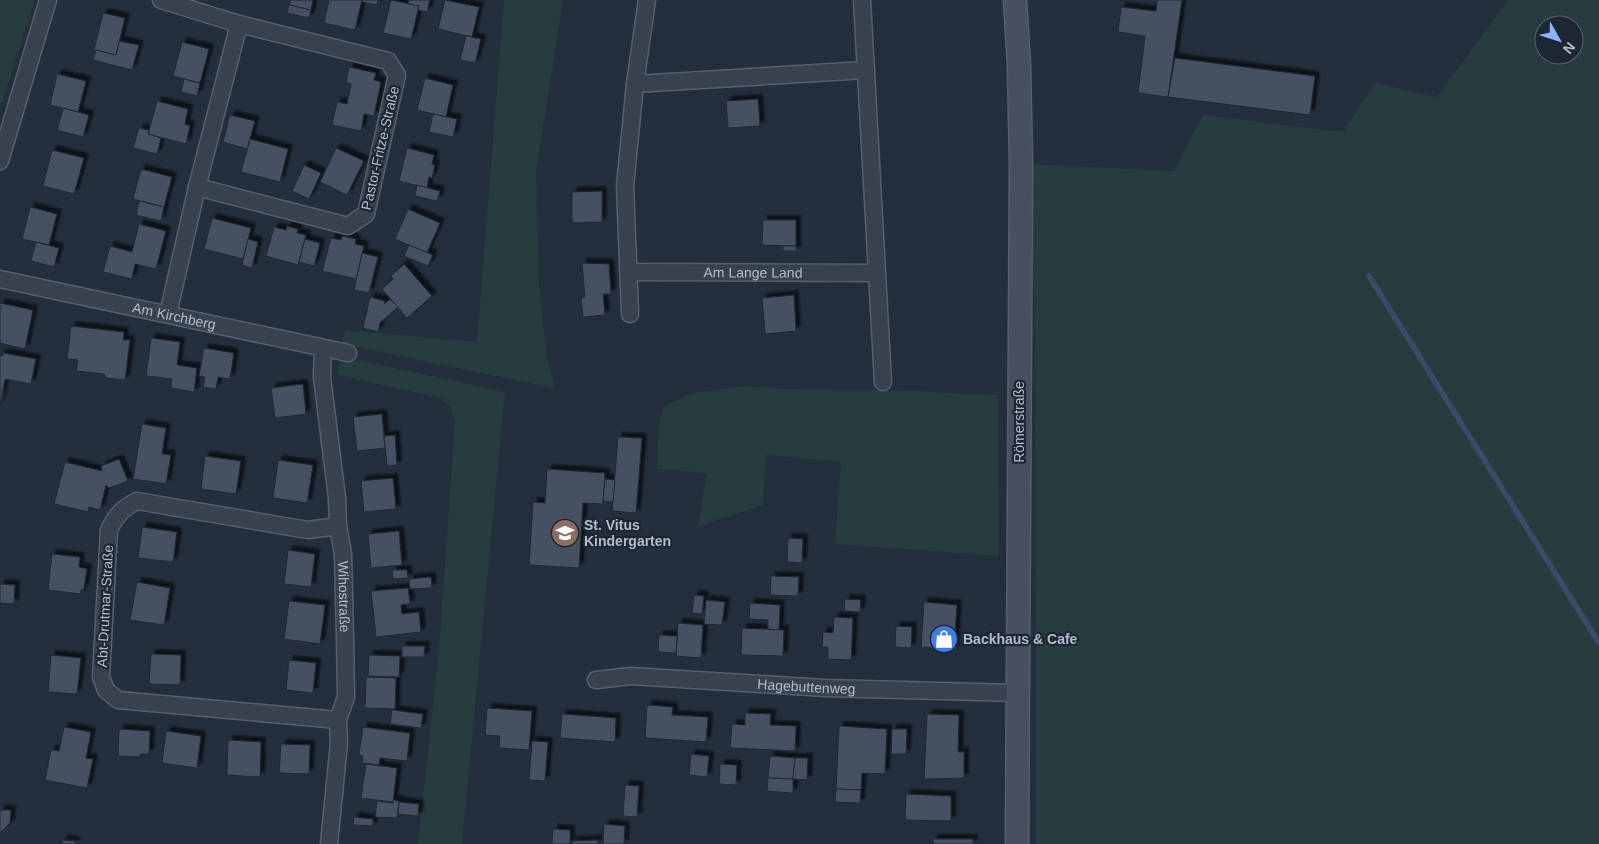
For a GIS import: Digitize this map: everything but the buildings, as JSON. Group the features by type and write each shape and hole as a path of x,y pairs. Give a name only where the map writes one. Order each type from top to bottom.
{"street":[{"path":"0,161 48,0"},
{"name":"Pastor-Fritze-Straße","path":"161,0 239,24 388,61 397,75 366,214 348,226 197,187"},
{"path":"630,314 625,186 635,84 647,0"},
{"path":"862,0 883,382"},
{"name":"Römerstraße","path":"1015,0 1019,65 1021,164 1018,844"},
{"path":"168,314 197,187 239,24"},
{"path":"635,84 866,70"},
{"name":"Am Lange Land","path":"629,272 877,273"},
{"name":"Am Kirchberg","path":"0,279 348,353"},
{"name":"Wihostraße","path":"323,348 322,376 337,498 338,526 343,554 346,687 346,697 338,720 339,743 329,844"},
{"name":"Abt-Drutmar-Straße","path":"338,526 308,530 137,500 124,508 114,518 109,530 101,677 106,690 118,700 338,720"},
{"name":"Hagebuttenweg","path":"596,680 631,676 825,688 1018,693"}],"green space":[{"path":"0,0 35,0 0,109"},
{"path":"504,0 563,0 536,172 539,284 547,357 554,384 553,388 342,344 345,330 477,342"},
{"path":"1508,0 1599,0 1599,844 1036,844 1035,358 1031,164 1174,171 1203,115 1343,132 1375,83 1437,97"},
{"path":"340,356 505,392 462,844 418,844 439,649 455,420 450,407 440,398 338,375"},
{"path":"745,386 783,389 912,391 998,395 999,556 835,544 841,462 766,455 763,505 698,526 707,473 657,469 659,426 664,407 693,393"}],"waterway":[{"path":"1369,276 1599,643"}],"place":[{"name":"St. Vitus Kindergarten","path":"565,533"},
{"name":"Backhaus & Cafe","path":"944,639"}]}
